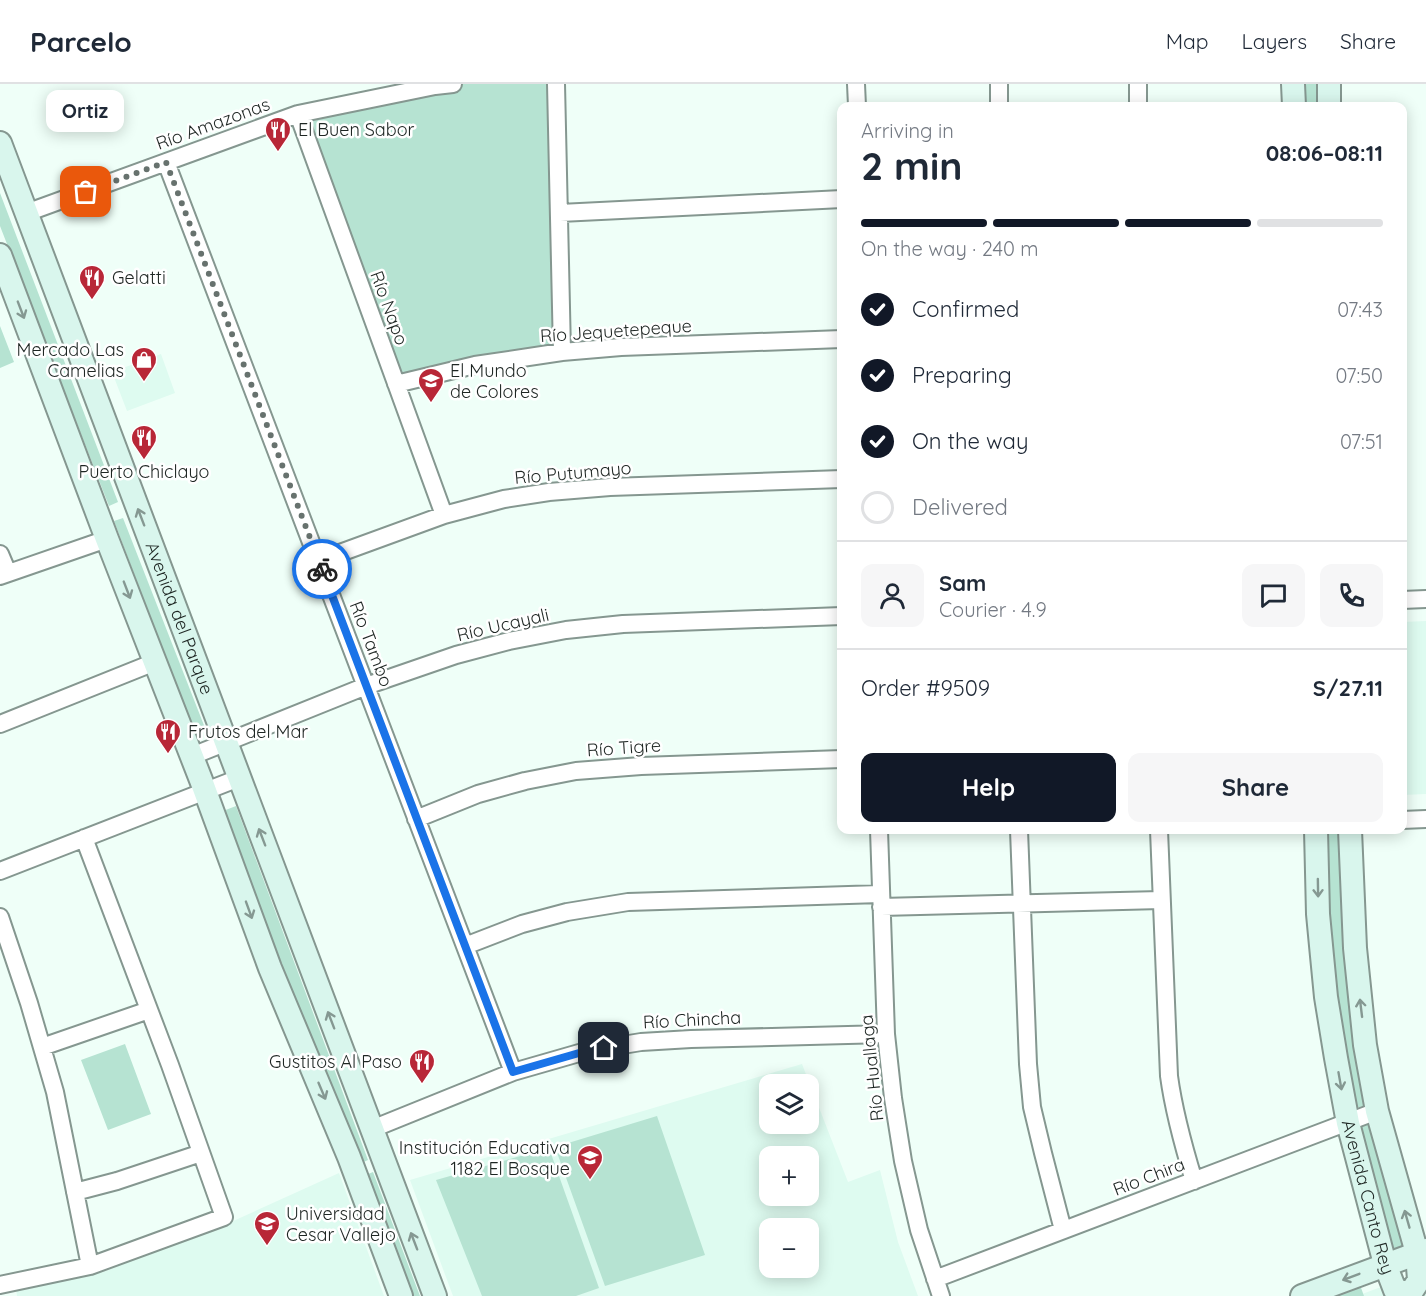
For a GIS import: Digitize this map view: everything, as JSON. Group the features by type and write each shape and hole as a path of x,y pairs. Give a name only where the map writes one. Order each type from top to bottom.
{"main road":[{"path":"1293,84 1294,102"},
{"path":"1329,84 1329,102"},
{"name":"Avenida del Parque","path":"0,143 435,1296"},
{"name":"Avenida del Parque","path":"0,255 192,756 270,968 350,1157 401,1296"},
{"name":"Avenida Canto Rey","path":"1316,834 1318,914 1326,997 1348,1123 1385,1264 1395,1290 1413,1293 1419,1280 1421,1251 1377,1112 1365,1045 1358,987 1350,834"},
{"path":"1302,1296 1421,1251"}],"street":[{"name":"Río Amazonas","path":"27,213 298,114 434,85 453,84"},
{"path":"556,84 562,352"},
{"path":"856,84 857,102"},
{"path":"999,84 999,102"},
{"path":"1138,84 1138,102"},
{"name":"Río Napo","path":"298,114 444,515"},
{"name":"Río Tambo","path":"166,162 513,1072"},
{"path":"560,213 837,199"},
{"name":"Río Jequetepeque","path":"396,384 475,365 562,352 621,347 837,339"},
{"name":"Río Putumayo","path":"318,561 444,515 504,499 610,487 837,480"},
{"path":"0,554 4,574 107,539"},
{"path":"1407,600 1426,599"},
{"name":"Río Ucayali","path":"192,756 366,686 466,652 509,641 566,630 623,624 837,616"},
{"path":"0,724 155,662"},
{"name":"Río Tigre","path":"416,819 478,794 525,780 576,771 641,766 837,759"},
{"path":"0,871 239,778"},
{"path":"1407,820 1426,819"},
{"name":"Río Huallaga","path":"879,834 886,1034 893,1098 903,1161 919,1230 941,1296"},
{"path":"1019,834 1028,1064 1032,1107 1063,1230"},
{"path":"1159,834 1169,1076 1178,1130 1194,1181"},
{"path":"0,1285 90,1266 224,1217 84,838"},
{"path":"465,946 522,924 556,915 628,902 880,901 1021,904 1161,900"},
{"path":"0,917 29,1003 55,1092 90,1266"},
{"path":"42,1047 149,1010"},
{"name":"Río Chincha","path":"372,1130 513,1072 586,1051 641,1042 690,1039 886,1034"},
{"name":"Río Chira","path":"935,1279 1377,1112"},
{"path":"75,1192 201,1153"}],"shaded area":[{"path":"453,84 556,84 562,352 396,384 298,114"},
{"path":"1301,84 1320,84 1320,102 1301,102"},
{"path":"0,193 118,502 109,506 0,226"},
{"path":"0,326 14,362 0,368"},
{"name":"Mercado Las Camelias","path":"161,354 175,393 127,411 112,372"},
{"path":"123,518 205,728 194,732 114,521"},
{"path":"1426,621 1426,794 1407,795 1407,622"},
{"path":"236,806 368,1160 359,1164 223,811"},
{"path":"1322,834 1343,834 1365,1106 1354,1108 1338,1049"},
{"path":"125,1044 151,1114 108,1130 81,1060"},
{"name":"Institución Educativa 1182 El Bosque","path":"802,1064 806,1074 768,1074"},
{"name":"Institución Educativa 1182 El Bosque","path":"759,1077 759,1134 819,1134 819,1108 848,1182 880,1170 898,1242 918,1296 453,1296 410,1180"},
{"path":"657,1116 705,1255 605,1286 555,1147"},
{"path":"1371,1122 1405,1243 1402,1251 1392,1253 1357,1131 1361,1125"},
{"path":"549,1148 599,1288 576,1296 482,1296 436,1180"},
{"path":"373,1172 420,1296 410,1296 363,1176"},
{"name":"Universidad Cesar Vallejo","path":"339,1173 384,1296 17,1296 16,1288 105,1271 231,1222"},
{"path":"1426,1270 1426,1296 1357,1296"},
{"path":"1360,1285 1364,1296 1332,1296"}],"way so far":[{"path":"86,192 166,162 322,569"}],"place":[{"name":"El Buen Sabor","path":"278,153"},
{"name":"Ortiz","path":"86,192"},
{"name":"Gelatti","path":"92,301"},
{"name":"Mercado Las Camelias","path":"144,383"},
{"name":"El Mundo de Colores","path":"431,404"},
{"name":"Puerto Chiclayo","path":"144,461"},
{"name":"Frutos del Mar","path":"168,755"},
{"name":"Gustitos Al Paso","path":"422,1085"},
{"name":"Institución Educativa 1182 El Bosque","path":"590,1181"},
{"name":"Universidad Cesar Vallejo","path":"267,1247"}],"route":[{"path":"322,569 513,1072 604,1048"}]}
